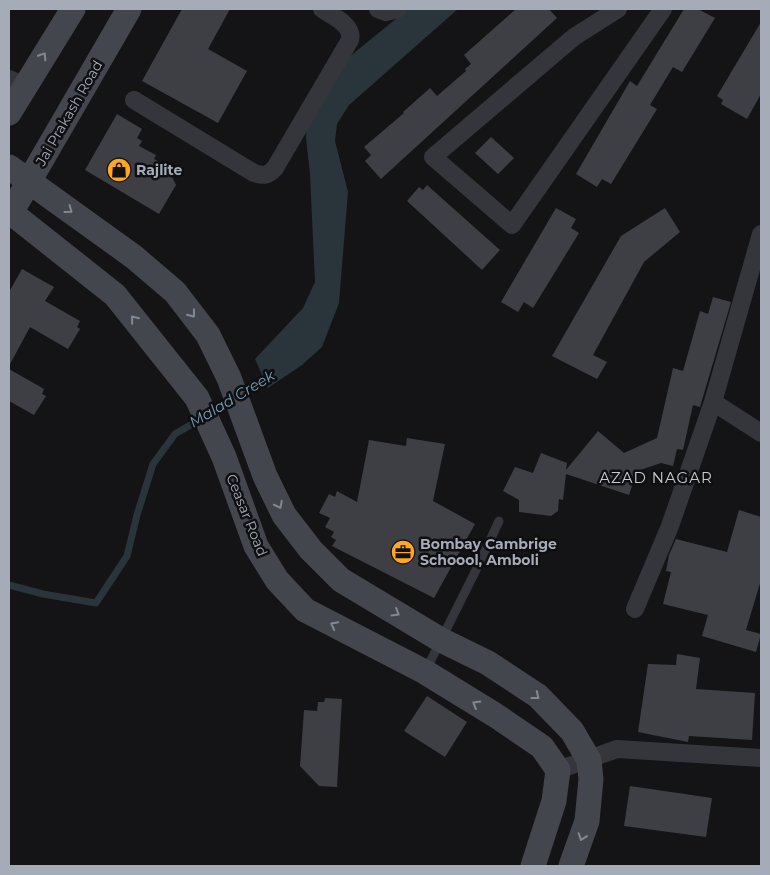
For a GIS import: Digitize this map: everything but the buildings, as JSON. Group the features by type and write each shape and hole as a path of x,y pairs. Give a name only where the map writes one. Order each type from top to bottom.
{"main road":[{"path":"9,113 16,82 73,9"},
{"name":"Jai Prakash Road","path":"9,213 30,181 129,9"},
{"path":"9,167 134,257 176,292 208,335 231,382 264,476 284,515 311,550 341,580 441,640 488,663 538,696 572,730 589,760 591,779 587,821 571,866"},
{"name":"Ceasar Road","path":"9,213 115,295 197,398 236,491 256,546 277,580 305,610 425,672 496,715 542,747 558,770"},
{"path":"236,491 264,476"},
{"path":"533,866 554,801 558,770"}],"street":[{"path":"134,100 254,173 262,176 269,174 275,168 352,34 349,28 322,9"},
{"path":"378,9 386,12 398,9"},
{"path":"618,9 574,37 433,156 512,225 663,9"},
{"path":"635,609 670,526 713,402 761,234"},
{"path":"713,402 761,433"},
{"path":"558,770 617,749 761,758"}],"lane":[{"path":"425,672 499,521"}],"shaded area":[{"path":"408,9 458,9 349,105 337,124 335,141 348,192 339,303 322,347 302,365 268,388 255,359 303,308 315,282 310,174 306,138 308,105 332,71"}],"waterway":[{"name":"Malad Creek","path":"9,585 43,594 96,603 127,556 137,515 153,464 175,434 261,384 272,375"}],"place":[{"name":"Rajlite","path":"119,170"},
{"name":"Bombay Cambrige Schoool, Amboli","path":"403,552"}],"district":[{"name":"AZAD NAGAR","path":"656,478"}]}
